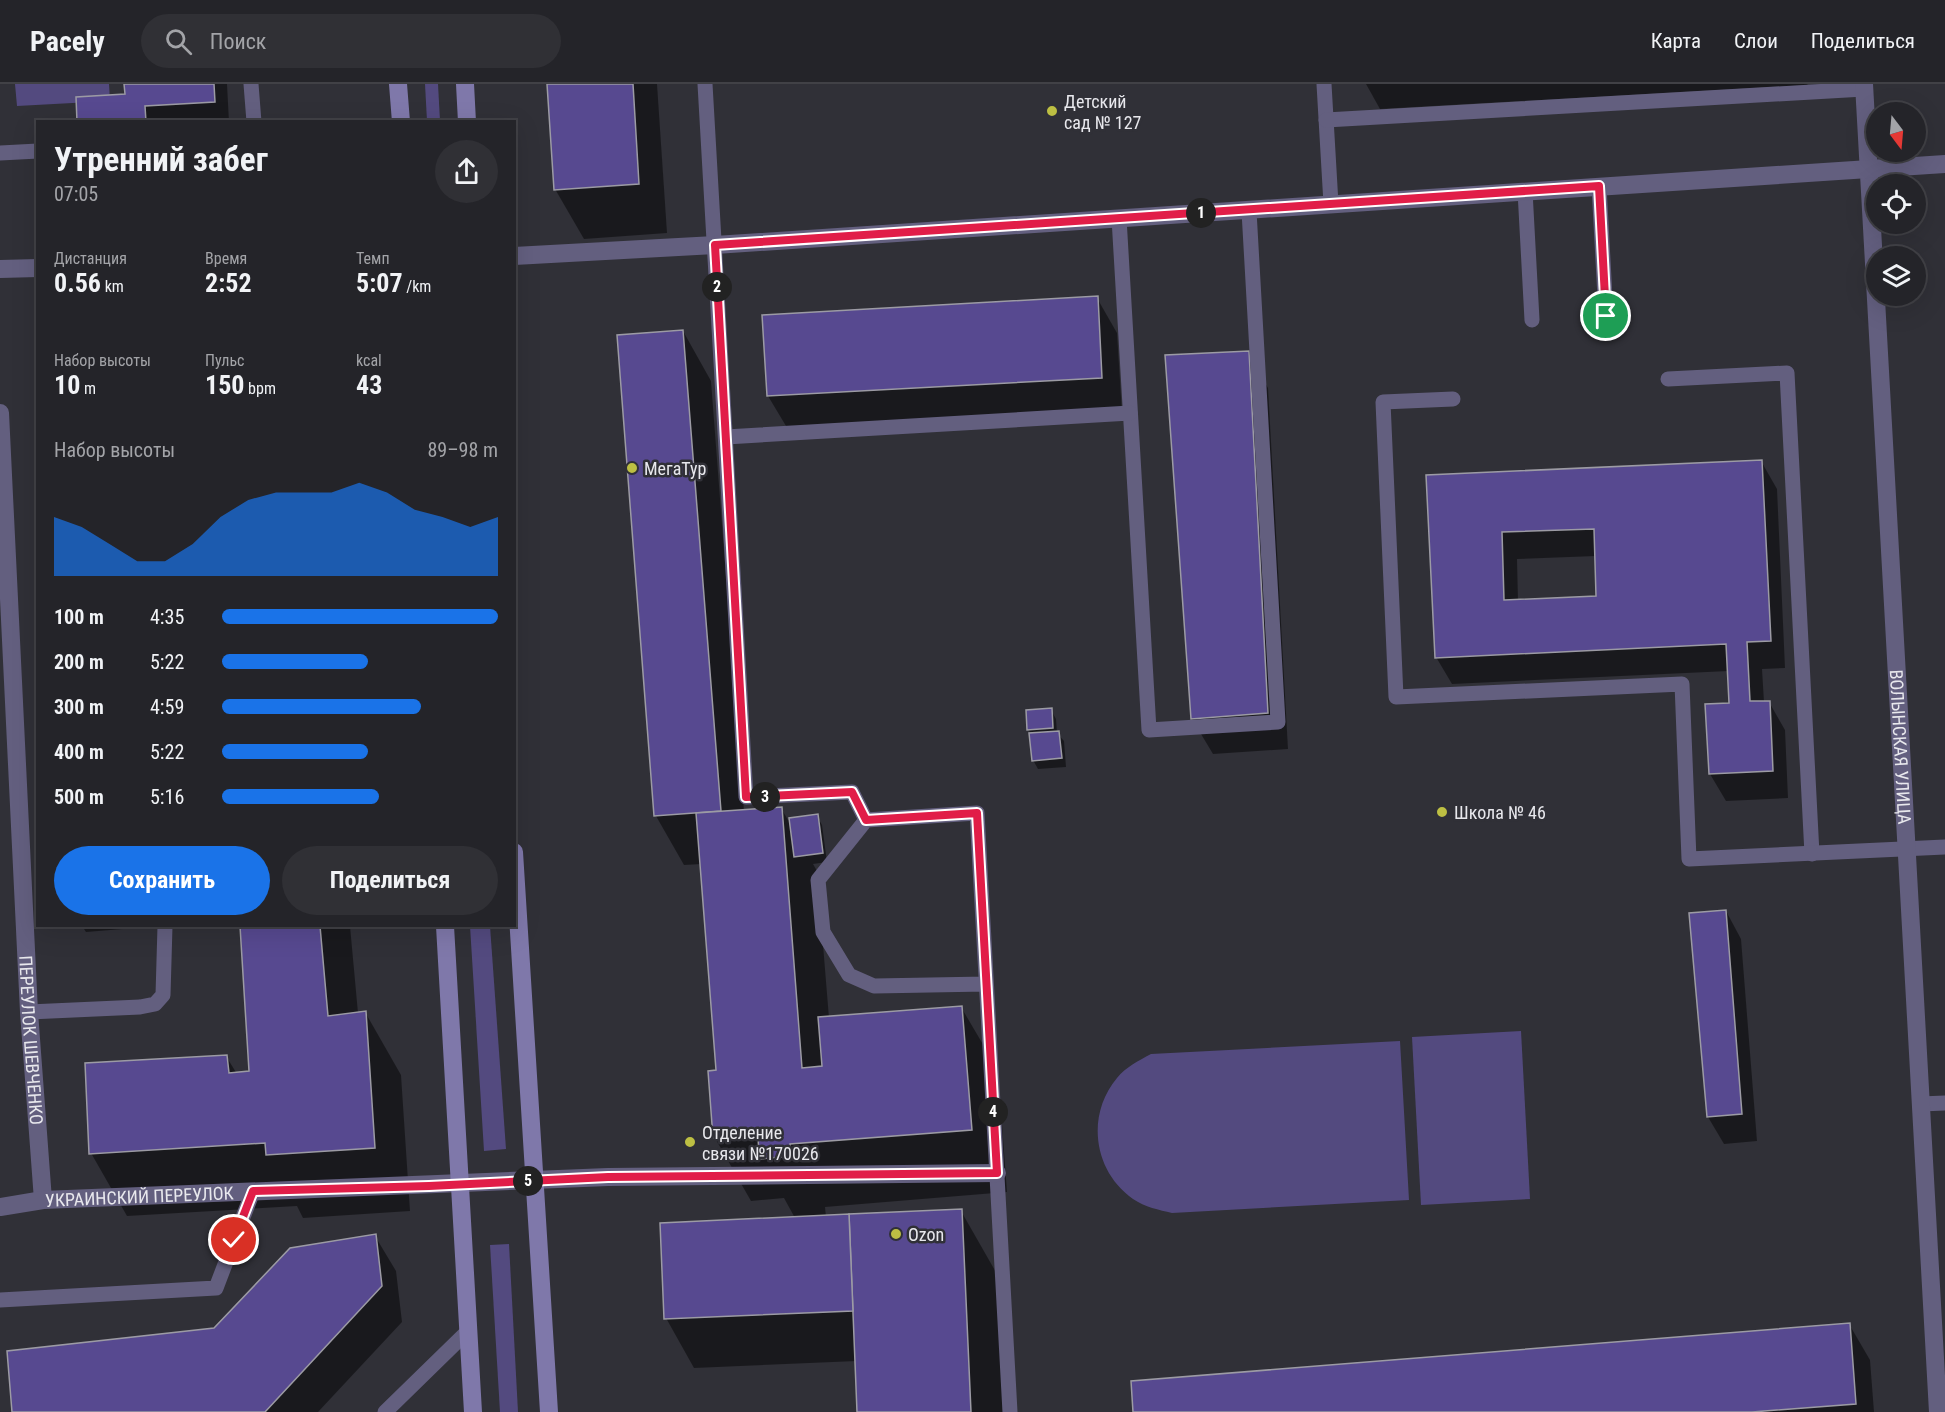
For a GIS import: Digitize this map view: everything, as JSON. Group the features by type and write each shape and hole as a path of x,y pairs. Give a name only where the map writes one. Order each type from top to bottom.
{"street":[{"path":"399,84 401,120"},
{"path":"465,84 467,120"},
{"name":"ВОЛЫНСКАЯ УЛИЦА","path":"1864,87 1938,1412"},
{"path":"516,256 1249,211 1945,164"},
{"path":"0,269 36,268"},
{"name":"ПЕРЕУЛОК ШЕВЧЕНКО","path":"0,412 29,1012 43,1200"},
{"path":"516,882 549,1412"},
{"path":"446,927 473,1412"},
{"name":"УКРАИНСКИЙ ПЕРЕУЛОК","path":"0,1207 43,1200 608,1177 997,1173"}],"lane":[{"path":"251,84 254,120"},
{"path":"705,84 746,797 852,792 866,820"},
{"path":"1324,84 1331,204"},
{"path":"1326,120 1864,87"},
{"path":"0,153 36,151"},
{"path":"1599,186 1606,316"},
{"path":"1526,191 1532,320"},
{"path":"1119,218 1149,730 1278,722 1249,211"},
{"path":"1668,379 1787,373 1812,854"},
{"path":"1453,399 1383,402 1396,697 1682,684 1689,859 1945,847"},
{"path":"726,437 1130,413"},
{"path":"986,984 874,986 849,975 823,932 818,880 866,820 977,813 1010,1412"},
{"path":"29,1012 140,1007 155,1004 162,995 165,927"},
{"path":"1921,1104 1945,1103"},
{"path":"0,1300 216,1288 253,1191"},
{"path":"386,1412 468,1331"}],"shaded area":[{"path":"15,84 109,84 110,101 17,106"},
{"path":"425,84 438,84 440,120 427,120"},
{"path":"470,927 490,927 506,1149 484,1151"},
{"path":"1521,1031 1530,1199 1421,1205 1412,1037"},
{"path":"1400,1041 1409,1200 1172,1213 1147,1206 1133,1199 1109,1173 1102,1158 1098,1142 1098,1125 1107,1093 1124,1071 1151,1054"},
{"path":"509,1244 518,1412 500,1412 490,1245"}],"building":[{"path":"124,84 214,84 215,102 145,106 146,120 77,120 76,97 125,94"},
{"path":"547,84 633,84 639,184 554,190"},
{"path":"1098,296 1102,378 767,396 762,315"},
{"path":"683,330 721,811 654,816 617,335"},
{"path":"1249,351 1268,713 1191,719 1165,355"},
{"path":"1762,460 1771,641 1747,642 1750,701 1770,701 1773,771 1709,774 1705,704 1729,703 1726,644 1435,658 1426,475","holes":["1594,529 1596,596 1504,600 1502,532"]},
{"path":"1052,708 1053,728 1027,730 1026,710"},
{"path":"1059,731 1062,758 1032,761 1029,733"},
{"path":"782,807 802,1068 822,1066 818,1017 962,1006 972,1130 790,1144 791,1156 759,1159 758,1135 713,1138 708,1071 716,1070 696,813"},
{"path":"818,814 823,853 794,857 789,818"},
{"path":"1726,910 1742,1114 1707,1117 1689,913"},
{"path":"240,927 320,927 328,1016 366,1011 375,1148 266,1155 265,1143 89,1154 85,1063 227,1055 229,1073 249,1071"},
{"path":"962,1209 971,1412 857,1412 849,1214"},
{"path":"849,1214 853,1311 664,1319 660,1223"},
{"path":"376,1234 382,1286 265,1412 12,1412 7,1351 214,1328 290,1248"},
{"path":"1850,1323 1856,1404 1752,1412 1133,1412 1131,1381"}],"place":[{"name":"Детский сад № 127","path":"1052,111"},
{"name":"МегаТур","path":"632,468"},
{"name":"Школа № 46","path":"1442,812"},
{"name":"Отделение связи №170026","path":"690,1142"},
{"name":"Ozon","path":"896,1234"}],"route":[{"path":"234,1240 253,1191 429,1186 608,1177 997,1173 977,813 866,820 852,792 746,797 715,245 1599,186 1606,316"}]}
